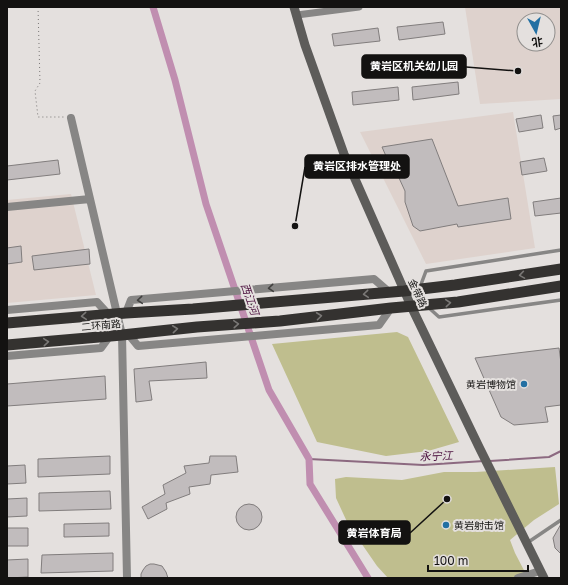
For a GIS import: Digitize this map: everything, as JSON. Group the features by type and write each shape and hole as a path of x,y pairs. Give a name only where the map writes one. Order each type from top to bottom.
{"highway":[{"name":"二环南路","path":"7,323 404,291 561,269"},
{"name":"二环南路","path":"7,345 109,337 197,327 280,321 458,302 561,286"}],"main road":[{"name":"金带路","path":"295,11 305,45 344,154 404,291 542,574"}],"street":[{"path":"295,11 359,7"},
{"path":"70,118 117,314 126,335 127,578"},
{"path":"7,207 90,200"},
{"path":"117,314 131,300 374,279 389,292"},
{"path":"7,310 97,302 117,314"},
{"path":"126,335 138,346 379,326 391,308"},
{"path":"7,356 101,348 109,337"},
{"path":"518,578 542,574"}],"lane":[{"path":"420,289 426,271 561,250"},
{"path":"426,305 439,317 561,300"},
{"path":"526,543 561,520"}],"path":[{"path":"38,7 40,83 35,91 38,117 70,118"}],"shaded area":[{"path":"465,7 561,7 561,99 480,104"},
{"path":"513,112 535,248 426,264 360,132"},
{"path":"71,194 96,295 7,303 7,200"},
{"path":"397,332 408,337 459,442 428,451 386,456 317,442 272,344"},
{"path":"555,467 559,504 534,520 510,540 528,578 388,578 377,566 348,524 336,498 335,479 346,477 402,480 444,472 476,472"}],"building":[{"path":"443,22 445,34 399,40 397,27"},
{"path":"378,28 380,41 334,46 332,34"},
{"path":"458,82 459,94 413,100 412,87"},
{"path":"398,87 399,100 353,105 352,92"},
{"path":"541,115 543,128 519,132 516,119"},
{"path":"561,115 561,128 555,130 553,116"},
{"path":"432,139 458,206 508,198 511,219 458,227 457,224 420,231 413,226 405,202 405,191 399,178 393,172 382,147"},
{"path":"544,158 547,171 522,175 520,162"},
{"path":"58,160 60,174 7,180 7,166"},
{"path":"561,198 561,213 535,216 533,202"},
{"path":"21,246 22,262 7,264 7,248"},
{"path":"89,249 90,264 34,270 32,256"},
{"name":"黄岩博物馆","path":"559,348 561,363 561,405 545,407 548,422 514,425 501,417 475,358"},
{"path":"206,362 207,378 149,381 152,400 136,402 134,369"},
{"path":"105,376 106,399 7,406 7,384"},
{"path":"110,456 110,474 38,477 38,459"},
{"path":"210,456 236,456 238,472 211,475 210,484 189,487 190,494 166,503 167,509 148,519 142,507 165,494 163,485 186,473 184,466 209,463"},
{"path":"25,465 26,483 7,484 7,466"},
{"path":"110,491 111,509 39,511 39,493"},
{"path":"27,498 27,516 7,517 7,499"},
{"path":"249,504 258,508 262,517 258,526 249,530 240,526 236,517 240,508"},
{"path":"109,523 109,536 64,537 64,524"},
{"path":"561,524 561,554 555,548 553,538"},
{"path":"7,528 28,528 28,546 7,546"},
{"path":"113,553 113,571 41,573 42,555"},
{"path":"28,559 28,577 7,578 7,560"},
{"path":"150,564 162,566 168,578 141,578 143,570"}],"waterway":[{"name":"西江河","path":"153,7 175,80 206,204 269,390 309,459 310,484 368,578"},
{"name":"永宁江","path":"490,461 549,457 561,451"},
{"name":"永宁江","path":"309,459 423,465 484,461"}],"place":[{"name":"黄岩区机关幼儿园","path":"518,71"},
{"name":"黄岩区排水管理处","path":"295,226"},
{"name":"黄岩博物馆","path":"524,384"},
{"name":"黄岩体育局","path":"447,499"},
{"name":"黄岩射击馆","path":"446,525"}]}
